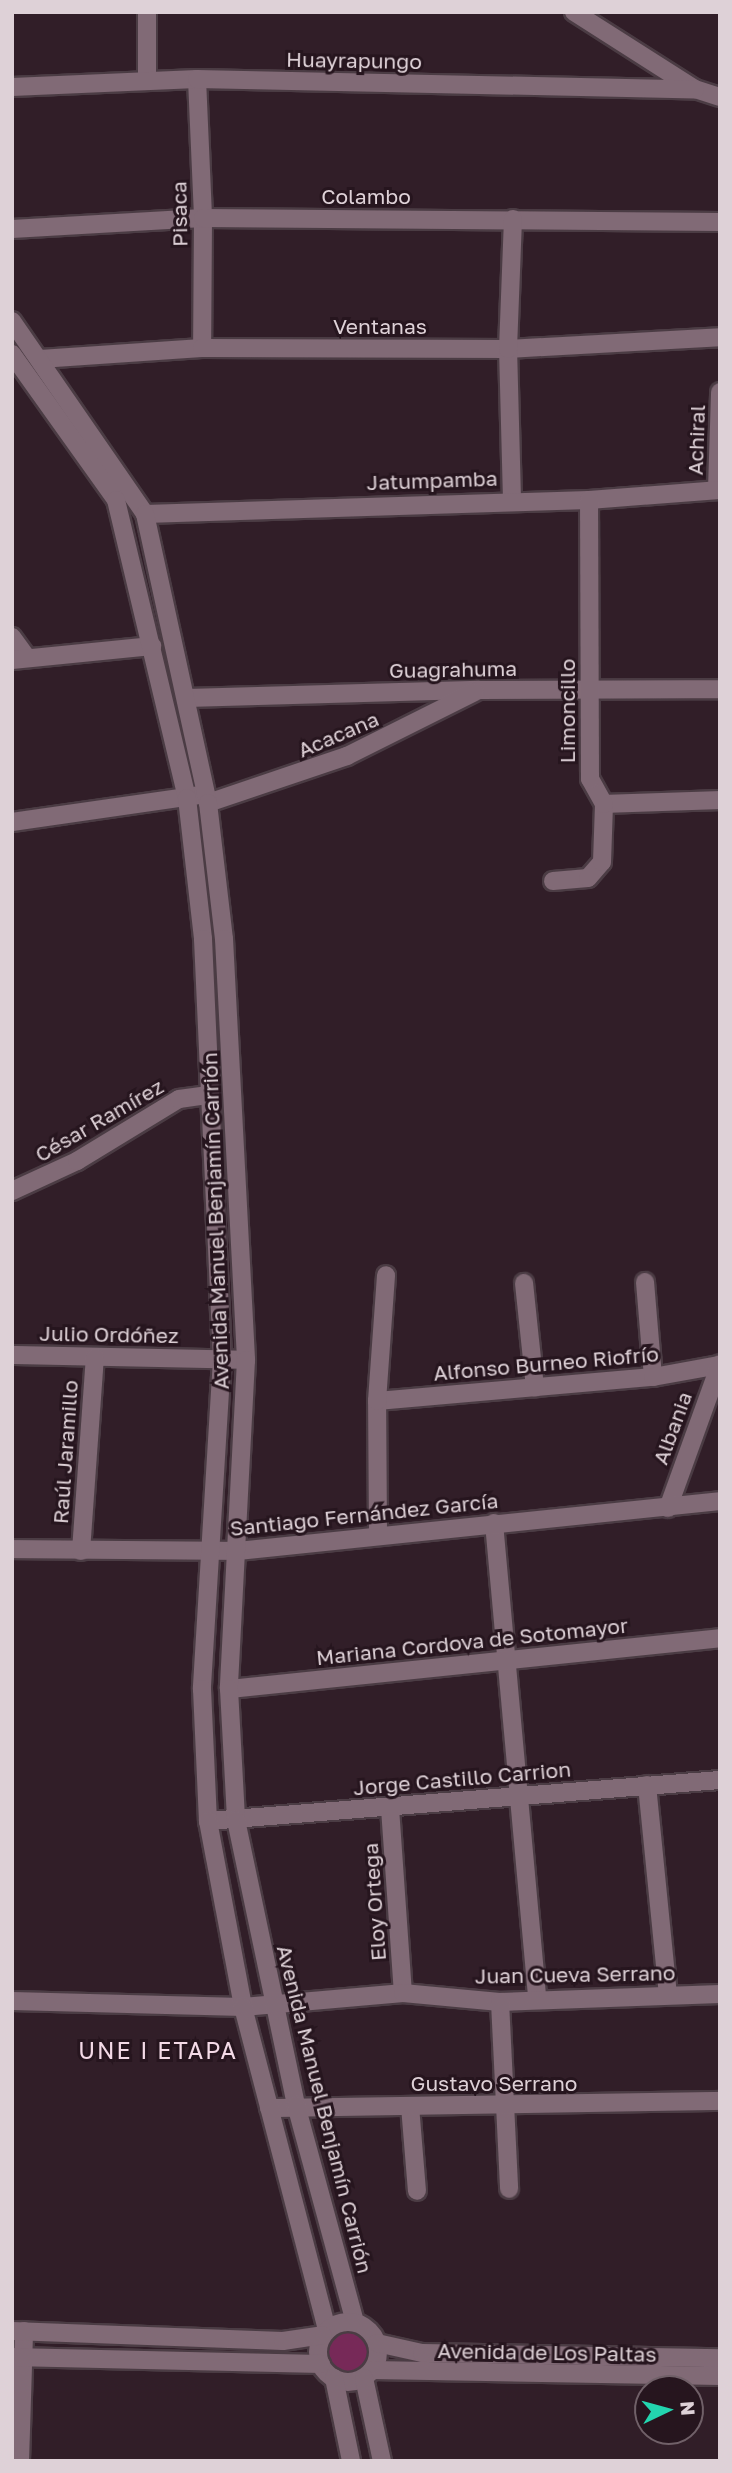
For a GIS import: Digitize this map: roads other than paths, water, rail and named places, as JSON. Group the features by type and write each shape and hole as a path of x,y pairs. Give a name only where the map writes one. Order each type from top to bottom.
{"street":[{"path":"147,12 147,80"},
{"path":"574,12 695,89 720,97"},
{"name":"Huayrapungo","path":"12,87 197,79 695,89"},
{"name":"Pisaca","path":"197,79 203,218 202,348"},
{"name":"Colambo","path":"12,229 203,218 720,222"},
{"path":"512,500 508,349 513,219"},
{"name":"Avenida Manuel Benjamín Carrión","path":"12,321 145,514 207,798 225,939 246,1360 229,1689 236,1820 272,2004 296,2105 355,2322"},
{"name":"Ventanas","path":"40,359 202,348 508,349 720,337"},
{"name":"Avenida Manuel Benjamín Carrión","path":"12,354 117,500 187,799 203,939 222,1359 202,1689 208,1821 243,2007 325,2333"},
{"name":"Achiral","path":"718,490 720,392"},
{"name":"Jatumpamba","path":"145,514 512,500 589,500 718,490"},
{"name":"Limoncillo","path":"553,881 588,878 602,862 604,804 590,779 589,500"},
{"path":"12,637 20,659 152,646"},
{"name":"Guagrahuma","path":"187,698 479,690 590,692 720,689"},
{"name":"Acacana","path":"12,822 207,798 347,756 479,690"},
{"path":"604,804 720,800"},
{"name":"César Ramírez","path":"12,1191 77,1161 179,1099 209,1095"},
{"path":"378,1533 377,1401 386,1275"},
{"path":"645,1282 653,1377"},
{"path":"524,1283 536,1387"},
{"name":"Julio Ordóñez","path":"12,1355 246,1360"},
{"name":"Raúl Jaramillo","path":"80,1551 94,1357"},
{"name":"Alfonso Burneo Riofrío","path":"377,1401 653,1377 720,1365"},
{"name":"Albania","path":"668,1508 720,1365"},
{"name":"Santiago Fernández García","path":"12,1549 237,1551 378,1533 668,1508 720,1501"},
{"path":"494,1523 516,1796 537,1998"},
{"name":"Mariana Cordova de Sotomayor","path":"229,1689 720,1638"},
{"name":"Jorge Castillo Carrion","path":"208,1821 720,1780"},
{"path":"647,1786 668,1994"},
{"name":"Eloy Ortega","path":"390,1808 404,1993"},
{"name":"Juan Cueva Serrano","path":"12,2001 243,2007 404,1993 500,2002 537,1998 720,1994"},
{"path":"500,2002 508,2105 509,2189"},
{"name":"Gustavo Serrano","path":"269,2108 296,2105 720,2101"},
{"path":"410,2106 417,2191"},
{"path":"20,2461 18,2331 283,2341 325,2333 355,2322 365,2326 377,2343 368,2374 382,2461"},
{"path":"321,2364 325,2333"},
{"name":"Avenida de Los Paltas","path":"377,2343 422,2353 720,2357"},
{"path":"478,2354 478,2373"},
{"path":"17,2357 321,2364 334,2378 351,2461"},
{"path":"334,2378 354,2382 368,2374"},
{"name":"Avenida de Los Paltas","path":"368,2374 720,2376"}],"district":[{"name":"UNE I ETAPA","path":"158,2050"}]}
